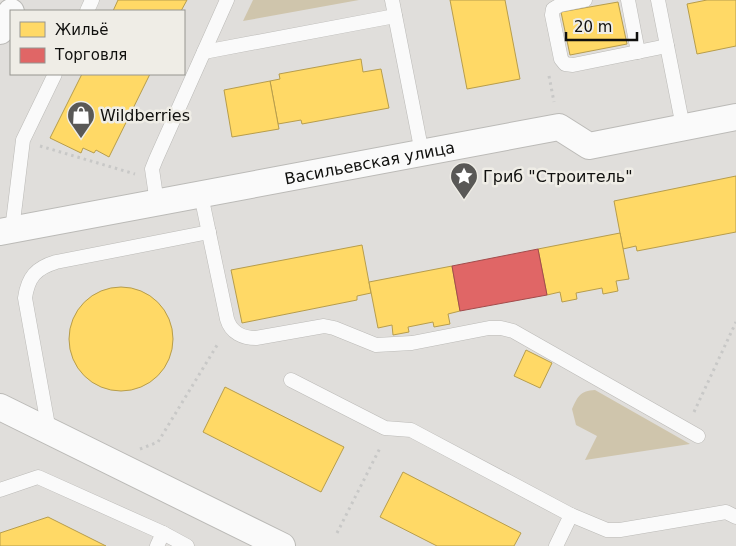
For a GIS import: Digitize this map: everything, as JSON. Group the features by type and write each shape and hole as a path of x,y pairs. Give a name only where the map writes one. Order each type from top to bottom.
{"street":[{"path":"0,31 10,14"},
{"name":"Васильевская улица","path":"6,231 155,191 201,195 559,127 589,146 736,117"},
{"path":"0,407 282,546"}],"lane":[{"path":"155,191 152,169 156,158 227,0"},
{"path":"392,0 422,153"},
{"path":"585,0 560,5 553,9 552,15 561,59 565,64 573,65 667,46"},
{"path":"628,0 638,52"},
{"path":"658,0 683,127"},
{"path":"204,52 395,16"},
{"path":"6,231 23,140 55,75"},
{"path":"201,195 229,325 240,336 256,338 324,326 334,328 376,345 412,343 488,328 501,328 513,331 692,433"},
{"path":"49,431 25,298 27,284 31,279 43,266 56,262 209,232"},
{"path":"291,380 385,428 411,430 571,515 607,530 620,530 726,512 736,517"},
{"path":"0,490 38,476 160,540 187,546"},
{"path":"556,546 571,515"}],"path":[{"path":"23,140 155,191"},
{"path":"692,433 736,322"},
{"path":"158,442 229,325"},
{"path":"337,533 385,438"}],"shaded area":[{"path":"253,0 359,0 243,21"},
{"path":"595,390 690,444 585,460 597,436 576,425 572,409 580,395"}],"building: Жильё":[{"path":"118,0 187,0 182,10 113,10"},
{"path":"450,0 505,0 520,79 467,89"},
{"path":"707,0 736,0 736,46 697,54 687,4"},
{"path":"618,2 627,44 570,55 561,12"},
{"path":"361,59 363,72 381,69 389,108 302,124 301,120 278,124 270,81 280,79 279,74"},
{"path":"82,75 150,75 109,157 96,150 94,153 83,148 81,153 50,138"},
{"path":"270,81 279,129 232,137 224,90"},
{"path":"736,176 736,232 637,251 636,246 623,249 614,201"},
{"path":"620,233 629,279 616,281 618,291 603,294 602,288 576,293 577,299 562,302 560,292 547,295 538,249"},
{"path":"362,245 371,293 357,296 357,300 242,323 231,270"},
{"path":"452,266 460,311 448,314 450,324 434,327 433,322 408,327 409,332 393,335 392,325 378,328 369,282"},
{"path":"121,287 141,291 158,302 169,319 173,339 169,359 158,376 141,387 121,391 101,387 84,376 73,359 69,339 73,319 84,302 101,291"},
{"path":"526,350 552,363 540,388 514,376"},
{"path":"225,387 344,447 321,492 203,432"},
{"path":"403,472 521,533 514,546 437,546 380,517"},
{"path":"48,517 106,546 0,546 0,533"}],"building: Торговля":[{"path":"538,249 547,295 460,311 452,266"}],"place":[{"name":"Wildberries","path":"81,139"},
{"name":"Гриб \"Строитель\"","path":"464,200"}]}
